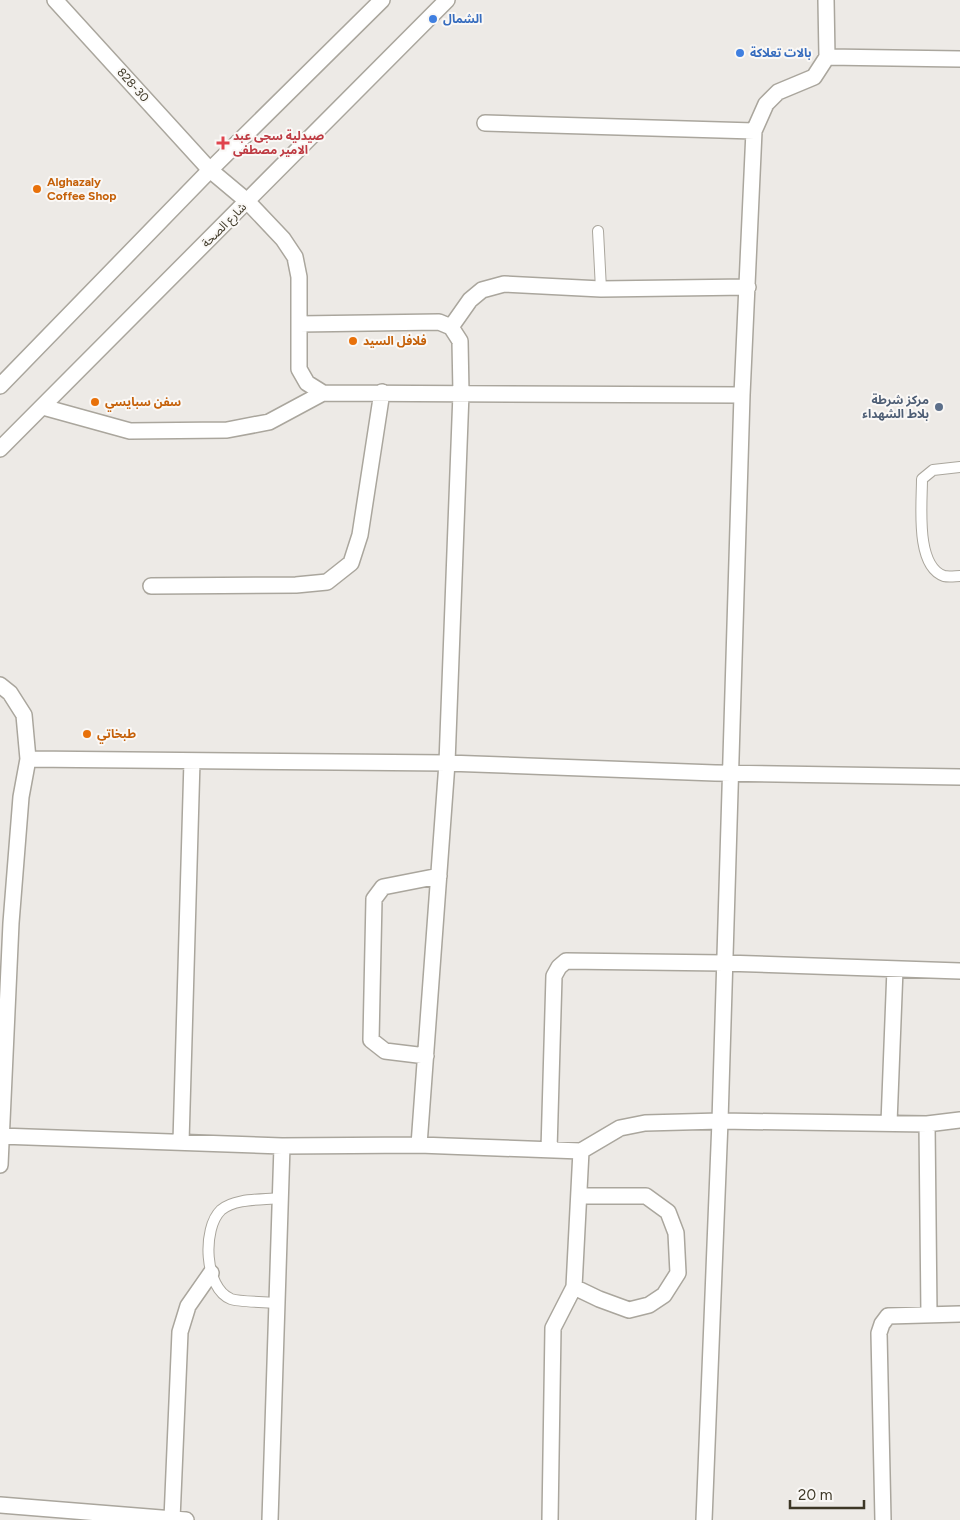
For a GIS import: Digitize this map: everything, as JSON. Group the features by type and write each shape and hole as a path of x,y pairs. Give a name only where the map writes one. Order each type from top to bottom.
{"street":[{"name":"828-30","path":"55,0 210,170 247,201 282,239 295,257 299,277 298,369 307,383 323,393"},
{"path":"0,386 210,170 382,0"},
{"name":"شارع الصحة","path":"0,449 447,0"},
{"path":"704,1520 720,1121 742,395 754,131 766,104 778,92 814,77 828,57 826,0"},
{"path":"828,57 960,59"},
{"path":"485,122 754,131"},
{"path":"451,327 470,300 482,290 504,284 601,289 748,287"},
{"path":"299,324 439,322 451,327 460,341 461,392 447,763 420,1145"},
{"path":"151,586 296,586 327,582 351,563 360,535 382,392"},
{"path":"43,406 130,431 227,430 269,422 323,393 461,392 742,395"},
{"path":"0,685 10,693 24,715 28,759 21,797 6,923 0,1165"},
{"path":"28,759 447,763 731,774 960,777"},
{"path":"180,1142 192,761"},
{"path":"426,1056 385,1051 371,1040 374,899 383,887 439,876"},
{"path":"549,1150 554,976 559,967 566,961 724,963 960,971"},
{"path":"889,1124 895,969"},
{"path":"1,1136 282,1146 420,1145 581,1151 620,1128 645,1122 720,1121 927,1124 960,1120"},
{"path":"927,1124 928,1314"},
{"path":"270,1520 282,1146"},
{"path":"550,1520 553,1328 574,1287 581,1151"},
{"path":"574,1287 599,1300 629,1310 649,1306 664,1295 678,1273 676,1233 668,1212 646,1196 580,1196"},
{"path":"0,1505 179,1519 180,1332 188,1306 211,1273"},
{"path":"883,1520 879,1333 882,1324 888,1316 960,1314"}],"lane":[{"path":"598,231 601,289"},
{"path":"960,468 934,470 922,479 923,546 931,566 944,576 960,576"},
{"path":"277,1302 231,1299 218,1289 211,1273 209,1234 214,1219 222,1210 235,1203 280,1198"}],"place":[{"name":"الشمال","path":"433,19"},
{"name":"بالات تعلاكة","path":"740,53"},
{"name":"صيدلية سجى عبد الامير مصطفى","path":"223,143"},
{"name":"Alghazaly Coffee Shop","path":"37,189"},
{"name":"فلافل السيد","path":"353,341"},
{"name":"سفن سبايسي","path":"95,402"},
{"name":"مركز شرطة بلاط الشهداء","path":"939,407"},
{"name":"طبخاتي","path":"87,734"}]}
